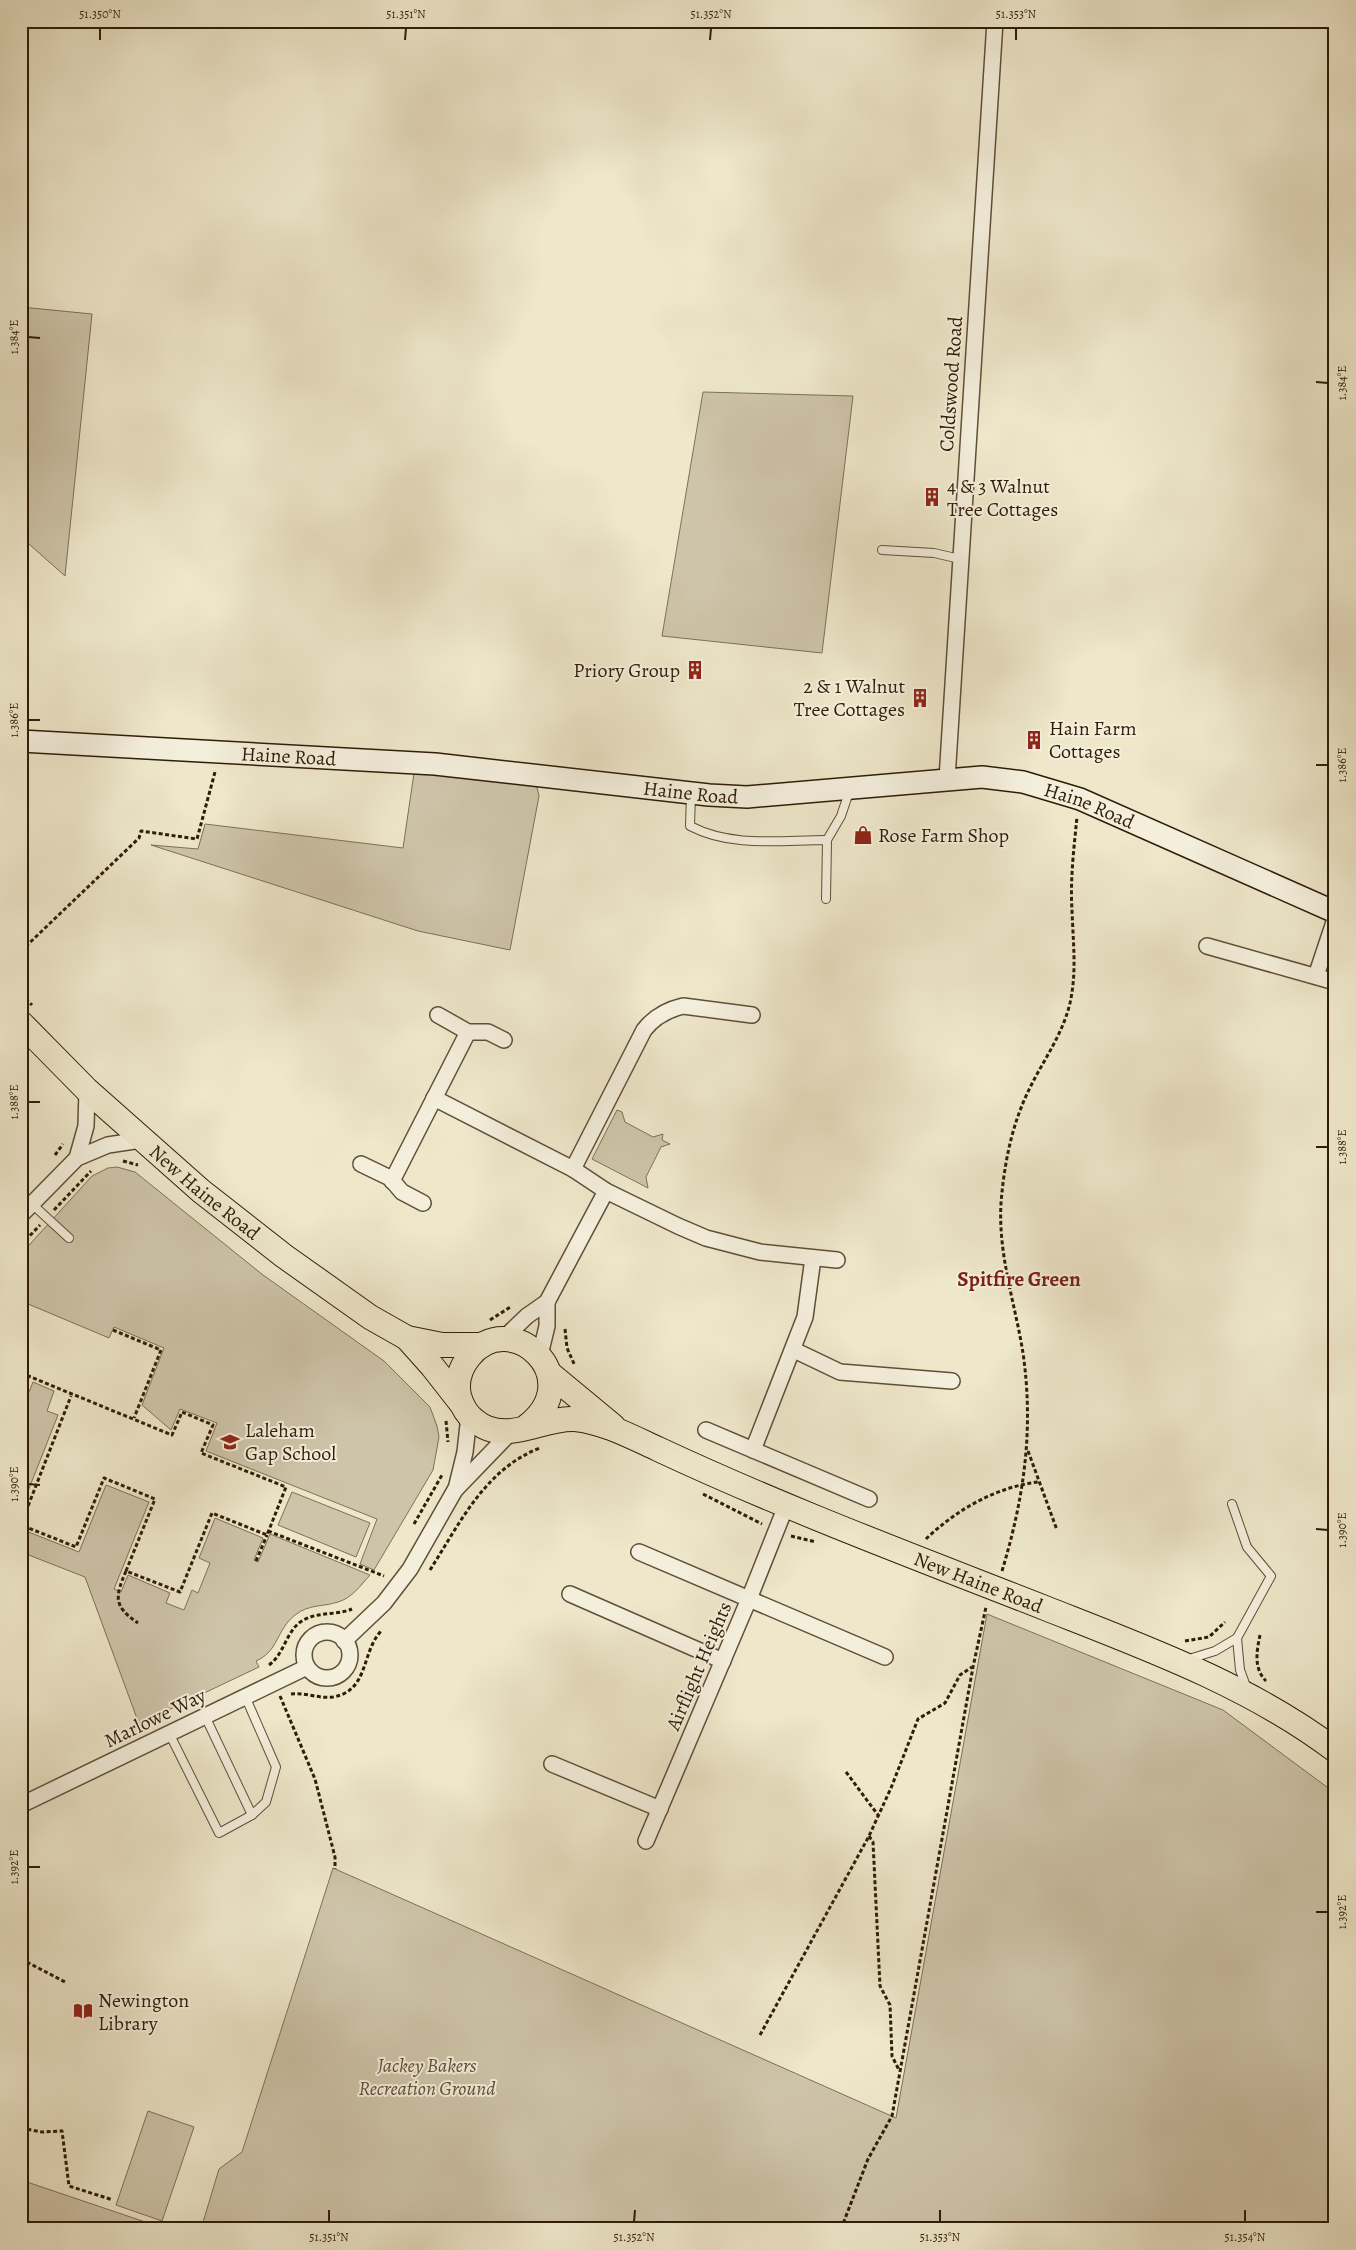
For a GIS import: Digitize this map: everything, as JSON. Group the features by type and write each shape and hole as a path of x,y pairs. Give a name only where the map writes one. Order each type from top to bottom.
{"main road":[{"name":"New Haine Road","path":"28,1015 87,1090 141,1140 201,1191 284,1256 370,1317 406,1338 432,1366 458,1412 480,1426 495,1432 519,1430 574,1419 616,1430 745,1490 1178,1662 1259,1690 1335,1750"},
{"name":"New Haine Road","path":"406,1338 442,1345 490,1336 523,1344 616,1430"},
{"path":"458,1412 458,1379 463,1365 471,1354 490,1336"},
{"path":"519,1430 539,1418 547,1404 551,1388 544,1364"}],"street":[{"name":"Coldswood Road","path":"947,779 995,21"},
{"name":"Haine Road","path":"21,740 434,764 691,793 747,797 850,790 982,777 1023,782 1080,799 1335,912"},
{"path":"1316,976 1335,919"},
{"path":"1207,946 1335,982"},
{"path":"573,1169 644,1030 656,1017 673,1008 683,1006 752,1015"},
{"path":"438,1015 468,1032 488,1032 504,1040"},
{"path":"392,1180 468,1032"},
{"path":"77,1158 86,1126 87,1090"},
{"path":"434,1098 573,1169 606,1192 706,1238 760,1252 837,1260"},
{"path":"26,1210 77,1158 108,1145 141,1140"},
{"path":"361,1164 392,1180 402,1192 423,1203"},
{"path":"490,1336 527,1316 547,1302 606,1192"},
{"path":"753,1450 794,1350 805,1317 813,1258"},
{"path":"544,1364 547,1302"},
{"path":"794,1350 840,1372 952,1381"},
{"path":"344,1641 384,1603 410,1569 455,1490 466,1452 458,1412"},
{"path":"455,1490 519,1430"},
{"path":"706,1430 869,1500"},
{"name":"Airflight Heights","path":"646,1841 750,1599 786,1506"},
{"path":"639,1552 885,1657"},
{"path":"570,1594 723,1661"},
{"path":"324,1633 338,1636 348,1647 348,1662 340,1674 325,1678 318,1677 307,1667 304,1652 310,1639 324,1633"},
{"name":"Marlowe Way","path":"21,1805 245,1696 277,1689 307,1667"},
{"path":"552,1764 660,1809"}],"lane":[{"path":"882,550 934,553 960,559"},
{"path":"826,899 827,840 841,816 850,790"},
{"path":"691,793 690,826 708,835 733,840 827,840"},
{"path":"26,1210 47,1218 69,1238"},
{"path":"1232,1504 1247,1547 1270,1576 1237,1638 1240,1670 1259,1690"},
{"path":"1178,1662 1202,1656 1237,1638"},
{"path":"169,1733 219,1833 252,1815 266,1802 276,1767 245,1696"},
{"path":"205,1716 252,1815"}],"path":[{"path":"21,951 138,838 141,831 197,839 220,753"},
{"path":"1002,1573 1013,1535 1028,1449 1026,1384 1019,1332 1004,1262 1001,1233 1002,1195 1009,1148 1016,1121 1027,1095 1055,1044 1070,1004 1075,965 1071,889 1080,799"},
{"path":"21,994 28,1015"},
{"path":"54,1156 64,1142"},
{"path":"118,1161 133,1162 143,1166"},
{"path":"21,1245 94,1169"},
{"path":"490,1336 516,1303"},
{"path":"113,1330 161,1350 134,1418"},
{"path":"21,1373 172,1435 182,1412 213,1424 201,1453 286,1487 256,1561"},
{"path":"71,1396 21,1525 76,1547 104,1478 156,1499 118,1591 118,1602 123,1612 138,1623"},
{"path":"447,1452 446,1422 458,1412"},
{"path":"1028,1449 1038,1482 1057,1530"},
{"path":"409,1533 444,1471"},
{"path":"922,1543 939,1527 971,1506 994,1494 1023,1484 1038,1482"},
{"path":"126,1571 180,1592 212,1513 386,1576 380,1583"},
{"path":"841,2229 868,2159 892,2116 973,1666 987,1604"},
{"path":"336,1869 335,1857 315,1779 277,1689 266,1668 276,1660 290,1633 300,1623 311,1616 343,1613 356,1607"},
{"path":"1259,1690 1262,1677 1256,1655 1260,1634"},
{"path":"760,2035 868,1836 918,1719 945,1703 960,1676 973,1666"},
{"path":"21,1770 27,1782"},
{"path":"846,1772 878,1815"},
{"path":"868,1836 873,1842 880,1986 890,2005 892,2056 900,2071"},
{"path":"21,1959 67,1982"},
{"path":"21,2128 42,2132 62,2131 68,2186 113,2200"}],"green space":[{"path":"21,307 92,314 65,576 21,537"},
{"path":"703,392 853,396 822,653 662,636"},
{"path":"414,773 536,783 539,796 510,950 418,931 151,845 198,849 205,824 403,848"},
{"path":"617,1110 622,1112 625,1122 653,1137 663,1134 662,1140 670,1144 661,1147 646,1177 648,1188 592,1159"},
{"path":"117,1167 135,1172 263,1275 384,1361 430,1407 439,1437 433,1470 374,1570 360,1564 377,1519 206,1451 217,1423 180,1409 171,1430 142,1405 164,1348 114,1327 109,1338 21,1301 21,1254 92,1176 108,1168"},
{"path":"33,1382 54,1391 47,1411 58,1415 21,1509 21,1395 27,1397"},
{"path":"106,1485 149,1502 114,1589 121,1592 128,1575 170,1593 166,1603 184,1610 192,1590 198,1593 210,1563 199,1558 215,1518 263,1538 254,1560 258,1562 270,1534 370,1575 348,1598 332,1604 311,1607 295,1615 284,1627 269,1652 256,1661 259,1667 139,1724 85,1577 21,1552 21,1529 79,1552"},
{"path":"292,1492 370,1523 356,1557 278,1525"},
{"name":"Jackey Bakers Recreation Ground","path":"987,1614 1223,1710 1335,1793 1335,2229 201,2229 219,2169 242,2152 333,1868 896,2118"},
{"path":"148,2111 194,2127 162,2221 116,2205"},
{"path":"24,2181 160,2227 159,2229 21,2229 21,2190"}],"place":[{"name":"4 & 3 Walnut Tree Cottages","path":"932,497"},
{"name":"Priory Group","path":"695,670"},
{"name":"2 & 1 Walnut Tree Cottages","path":"920,698"},
{"name":"Hain Farm Cottages","path":"1034,740"},
{"name":"Rose Farm Shop","path":"863,835"},
{"name":"Laleham Gap School","path":"230,1442"},
{"name":"Newington Library","path":"83,2011"}],"district":[{"name":"Spitfire Green","path":"1019,1279"}]}
